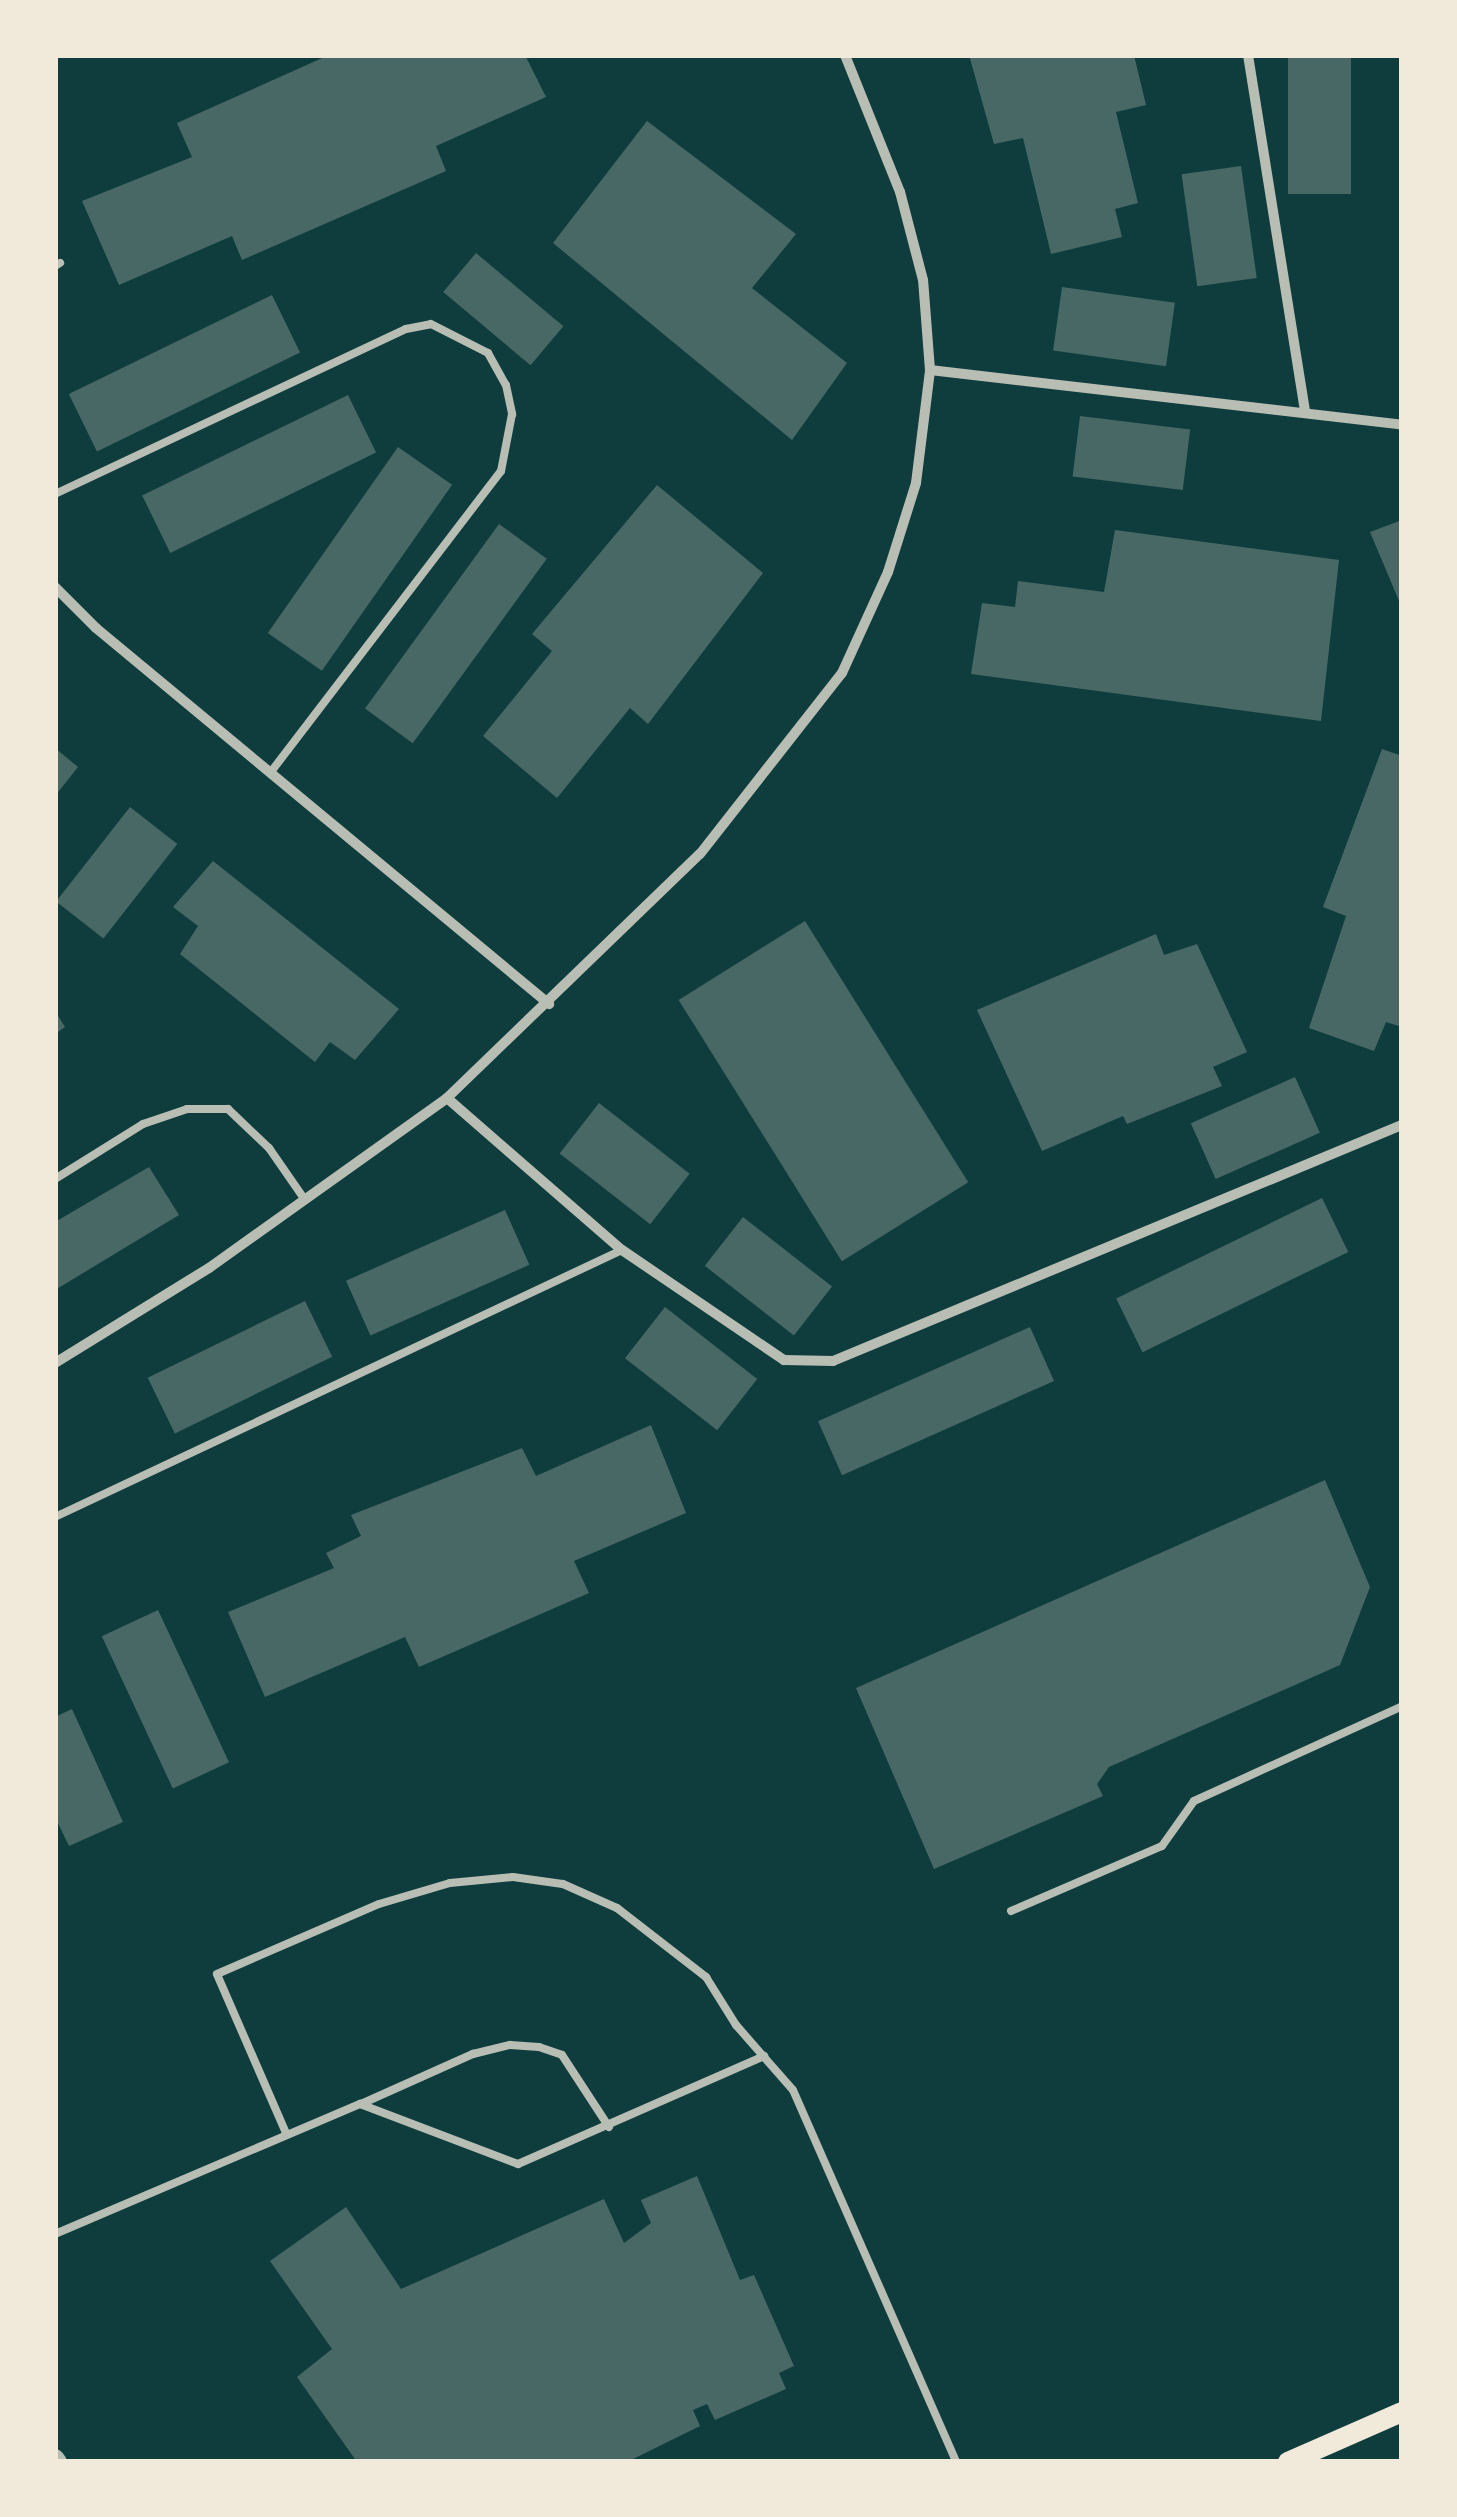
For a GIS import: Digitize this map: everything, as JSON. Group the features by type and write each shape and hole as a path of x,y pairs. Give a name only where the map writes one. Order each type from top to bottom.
{"main road":[{"path":"1288,2462 1402,2412"}],"street":[{"path":"55,1362 305,1200 447,1098 549,1004 700,854 842,674 888,572 916,483 930,370 923,280 900,192 845,55"},
{"path":"1248,55 1306,410"},
{"path":"930,370 1402,424"},
{"path":"55,587 549,1004"},
{"path":"447,1098 622,1250 784,1360 833,1362 1402,1124"}],"lane":[{"path":"55,494 406,328 431,324 488,353 506,385 512,414 500,471 270,772"},
{"path":"55,1179 143,1124 187,1109 228,1109 269,1148 305,1200"},
{"path":"55,1517 622,1250"},
{"path":"1011,1911 1162,1846 1194,1801 1402,1706"},
{"path":"286,2133 217,1974 378,1904 450,1883 513,1877 546,1882 618,1908 706,1977 793,2090 956,2462"},
{"path":"55,2234 472,2054 510,2045 539,2047 562,2056 608,2127"},
{"path":"360,2104 518,2164 764,2056"}],"building":[{"path":"329,55 525,55 546,97 436,146 446,171 242,260 232,236 119,285 82,201 192,157 177,123"},
{"path":"969,55 1134,55 1146,105 1116,112 1138,203 1115,209 1122,237 1051,254 1023,138 994,144"},
{"path":"1288,55 1351,55 1351,194 1288,194"},
{"path":"647,121 796,234 752,288 847,363 792,440 553,243"},
{"path":"1241,166 1257,278 1197,286 1182,174"},
{"path":"476,253 563,326 531,365 443,292"},
{"path":"1062,287 1175,303 1166,366 1053,350"},
{"path":"272,295 300,353 97,452 69,394"},
{"path":"348,395 376,453 170,553 142,495"},
{"path":"1080,416 1190,430 1183,490 1073,477"},
{"path":"398,447 452,485 322,671 268,633"},
{"path":"657,485 763,573 648,724 630,708 557,798 483,736 552,651 532,634"},
{"path":"1402,520 1402,608 1370,532"},
{"path":"499,524 547,559 413,743 365,708"},
{"path":"1115,530 1339,560 1321,721 971,674 982,603 1015,607 1018,581 1104,592"},
{"path":"55,748 78,767 55,796"},
{"path":"1382,749 1402,756 1402,1027 1386,1022 1374,1051 1309,1028 1346,916 1323,907"},
{"path":"130,807 177,844 103,939 56,902"},
{"path":"213,861 399,1009 355,1060 330,1042 315,1062 180,954 198,926 173,907"},
{"path":"805,921 968,1182 842,1261 679,1000"},
{"path":"1156,934 1164,955 1197,944 1247,1052 1213,1067 1222,1086 1127,1124 1123,1116 1042,1151 977,1010"},
{"path":"55,1011 65,1027 55,1034"},
{"path":"1295,1077 1320,1133 1216,1179 1191,1123"},
{"path":"599,1103 690,1174 650,1224 560,1153"},
{"path":"149,1167 179,1215 55,1290 55,1222"},
{"path":"1322,1198 1348,1252 1142,1352 1116,1298"},
{"path":"505,1210 529,1265 370,1336 346,1281"},
{"path":"743,1217 832,1287 794,1335 705,1266"},
{"path":"305,1301 332,1357 175,1433 148,1378"},
{"path":"665,1307 757,1379 717,1430 625,1358"},
{"path":"1030,1327 1054,1381 842,1475 818,1421"},
{"path":"651,1425 686,1513 574,1561 589,1593 419,1667 405,1637 265,1697 228,1612 334,1568 326,1553 361,1536 351,1515 522,1448 536,1476"},
{"path":"1325,1480 1370,1587 1340,1665 1109,1767 1097,1784 1103,1796 934,1869 856,1688"},
{"path":"158,1610 229,1762 173,1788 102,1636"},
{"path":"72,1709 123,1822 69,1846 55,1817 55,1717"},
{"path":"697,2176 740,2280 754,2275 794,2366 779,2373 786,2389 715,2420 707,2404 693,2410 700,2426 627,2462 357,2462 297,2377 332,2349 270,2261 346,2207 401,2289 604,2199 624,2243 651,2223 641,2200"}]}
